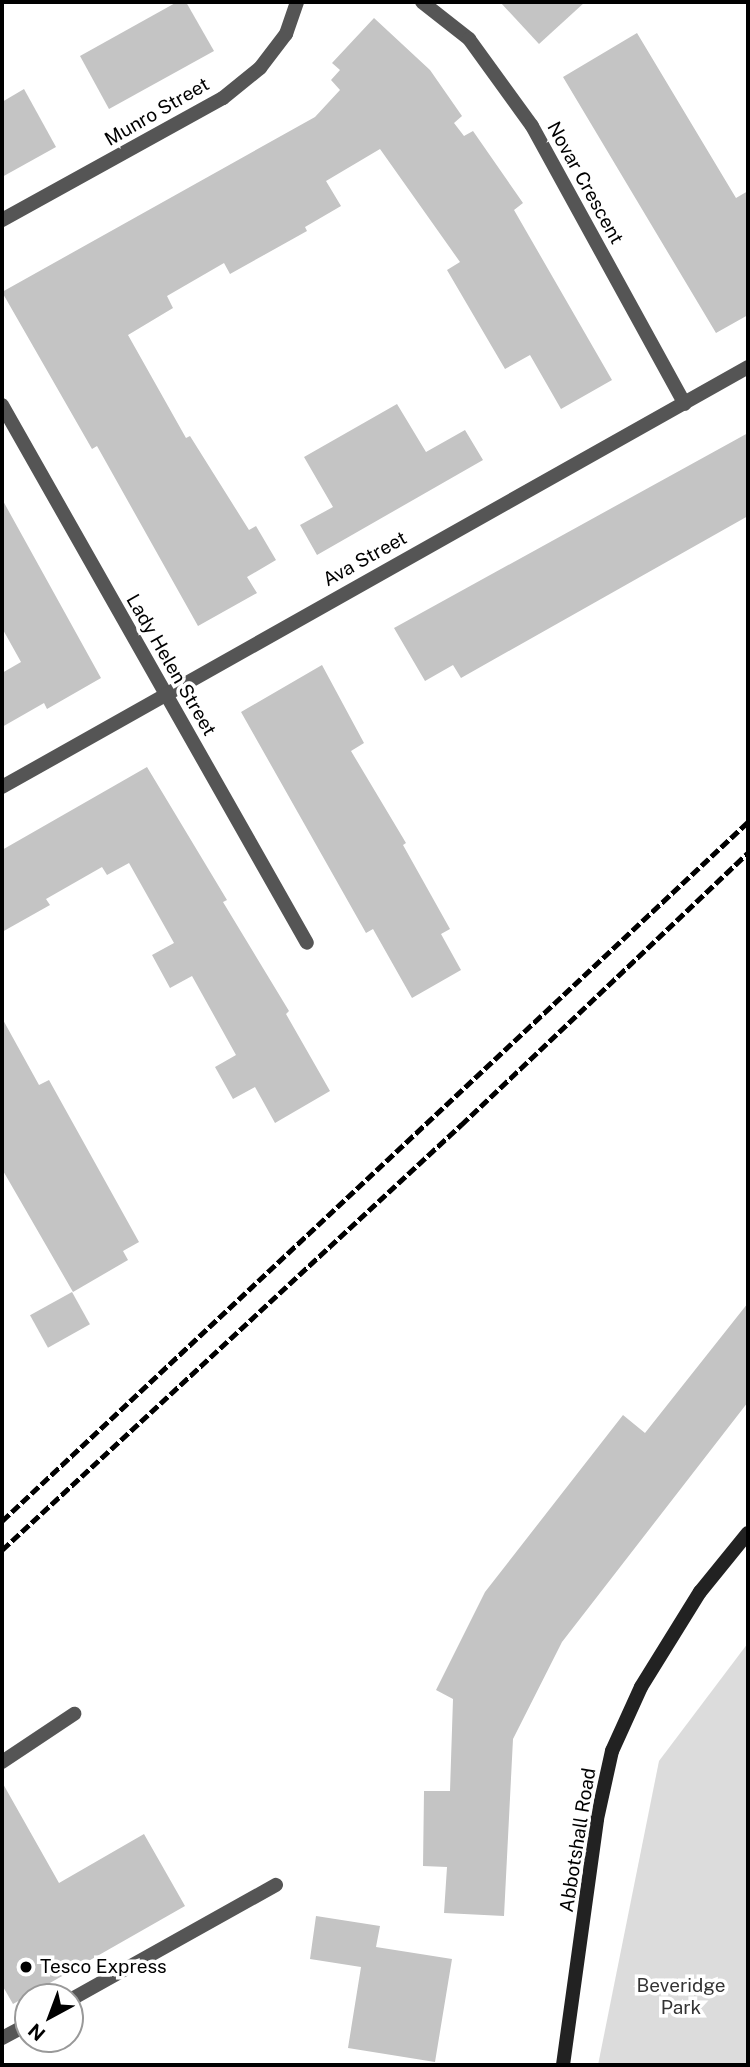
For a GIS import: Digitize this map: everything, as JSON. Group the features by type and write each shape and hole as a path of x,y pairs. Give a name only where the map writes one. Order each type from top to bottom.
{"main road":[{"name":"Abbotshall Road","path":"563,2065 597,1819 612,1751 641,1687 700,1592 748,1533"}],"street":[{"name":"Munro Street","path":"2,220 223,98 260,68 286,34 297,2"},
{"name":"Novar Crescent","path":"422,2 469,40 532,126 685,404"},
{"name":"Ava Street","path":"2,787 163,693 748,367"},
{"name":"Lady Helen Street","path":"2,405 307,943"},
{"path":"2,1762 75,1714"},
{"path":"84,1992 276,1885"}],"green space":[{"name":"Beveridge Park","path":"748,1643 748,2065 598,2065 659,1761"}],"building":[{"path":"177,2 186,2 214,51 109,109 80,56"},
{"path":"500,2 585,2 539,44"},
{"path":"374,18 430,70 462,116 454,123 464,136 473,131 523,203 514,210 612,380 561,409 530,355 505,369 447,270 460,262 380,149 326,181 341,206 305,227 307,231 230,274 224,263 167,296 173,308 128,335 186,438 190,436 249,530 256,526 276,560 247,577 257,593 198,626 97,446 92,449 2,292 315,117 340,90 331,80 340,70 332,63"},
{"path":"637,33 736,198 748,191 748,315 716,333 563,77"},
{"path":"24,89 56,147 2,177 2,102"},
{"path":"397,404 426,452 465,430 483,460 317,555 300,525 333,507 304,457"},
{"path":"748,433 748,516 461,678 453,665 425,681 394,628"},
{"path":"2,499 101,678 47,709 44,703 2,727 2,673 21,662 2,628"},
{"path":"322,665 364,743 351,751 406,843 403,845 450,929 441,934 461,970 412,998 373,929 366,933 241,712"},
{"path":"147,767 227,900 223,902 289,1011 286,1014 330,1091 275,1123 255,1087 233,1099 215,1067 236,1055 192,976 170,988 152,955 174,943 129,863 107,875 102,867 46,899 50,905 2,932 2,850"},
{"path":"2,1018 39,1085 49,1080 139,1242 123,1251 128,1260 73,1292 2,1169"},
{"path":"72,1292 90,1324 48,1348 30,1315"},
{"path":"748,1303 748,1402 562,1642 513,1739 504,1916 444,1913 447,1867 423,1866 424,1791 450,1791 453,1699 436,1690 485,1592 623,1415 645,1433"},
{"path":"2,1782 59,1883 144,1834 185,1906 50,1983 14,1983 13,2004 2,1985"},
{"path":"316,1916 380,1926 376,1947 452,1959 435,2062 348,2048 361,1967 310,1959"}],"railway":[{"path":"2,1521 748,822"},
{"path":"2,1550 461,1125 748,853"}],"place":[{"name":"Tesco Express","path":"26,1967"}]}
